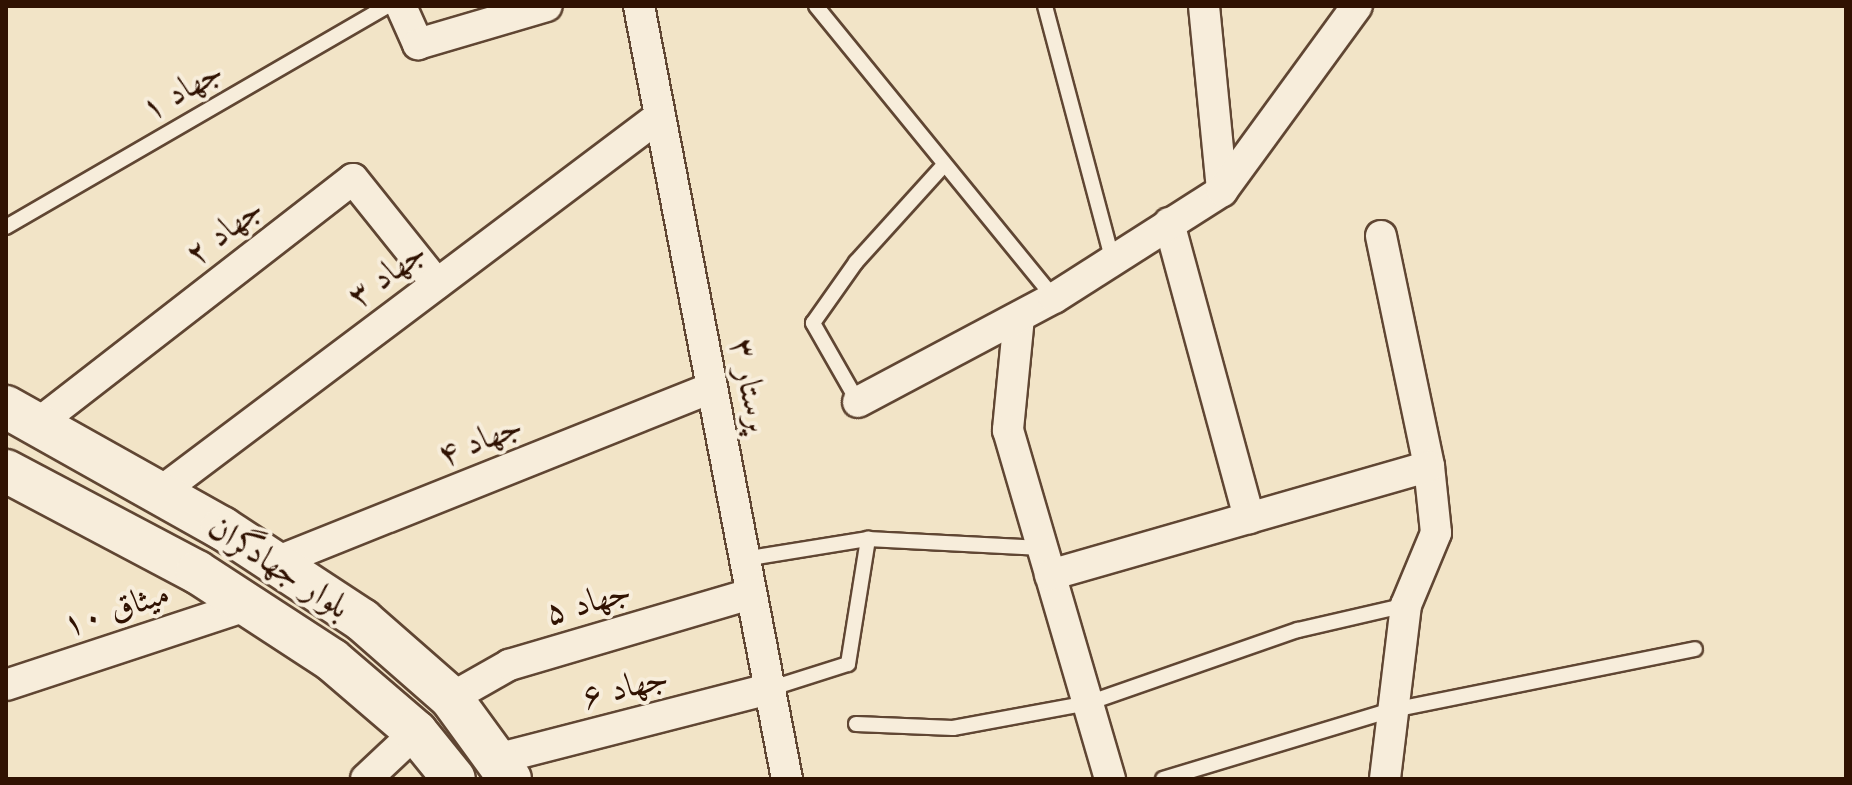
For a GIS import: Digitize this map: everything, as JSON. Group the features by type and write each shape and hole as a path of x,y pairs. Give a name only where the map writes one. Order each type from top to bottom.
{"main road":[{"name":"بلوار جهادگران","path":"21,416 276,562 362,620 451,698 505,769"},
{"name":"بلوار جهادگران","path":"6,471 249,605 332,660 416,732 454,779"},
{"path":"416,732 451,698"}],"street":[{"path":"401,6 418,44 547,6"},
{"name":"پرستار ۳","path":"639,6 787,779"},
{"path":"1204,6 1222,191"},
{"path":"858,402 1054,298 1112,258 1222,191 1357,6"},
{"name":"جهاد ۳","path":"159,493 660,116"},
{"name":"جهاد ۲","path":"21,416 353,179 437,284"},
{"path":"1169,223 1249,518"},
{"path":"1381,236 1429,466 1436,533 1406,605 1388,711 1385,779"},
{"path":"1019,317 1008,430 1110,779"},
{"name":"جهاد ۴","path":"276,562 712,388"},
{"path":"1046,561 1249,518 1429,466"},
{"name":"جهاد ۵","path":"451,698 509,665 751,594"},
{"name":"میثاق ۱۰","path":"6,685 249,605"},
{"name":"جهاد ۶","path":"505,769 769,689"},
{"path":"366,779 416,732"}],"lane":[{"name":"جهاد ۱","path":"6,227 388,6"},
{"path":"816,6 943,166 1054,298"},
{"path":"1045,6 1112,258"},
{"path":"858,402 813,323 856,262 943,166"},
{"path":"769,689 848,664 868,539"},
{"path":"744,559 868,539 1046,561"},
{"path":"856,724 953,728 1088,703 1298,630 1406,605"},
{"path":"1163,779 1388,711 1695,649"}]}
